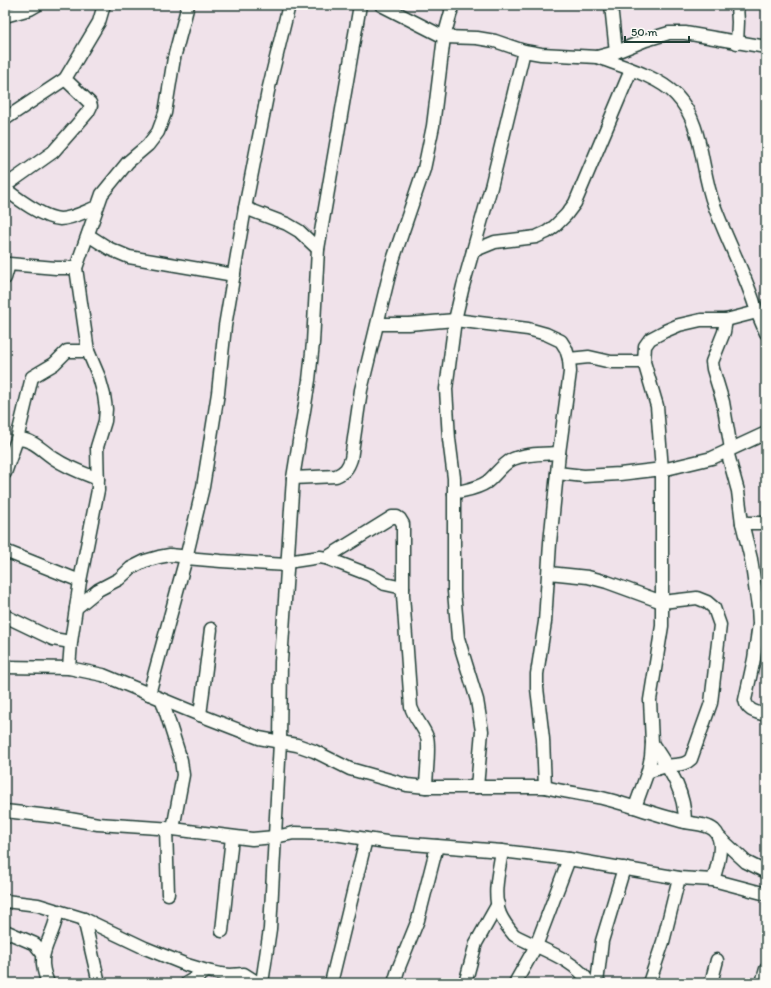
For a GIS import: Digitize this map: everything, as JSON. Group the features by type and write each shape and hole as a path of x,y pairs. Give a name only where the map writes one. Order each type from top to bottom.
{"street":[{"path":"5,16 30,9 37,5"},
{"path":"5,119 65,79 99,22 104,5"},
{"path":"69,668 71,642 80,581 96,502 98,479 97,447 105,421 106,408 99,377 88,351 76,268 102,194 128,162 148,145 158,132 165,112 174,58 188,5"},
{"path":"149,694 186,558 203,487 218,393 225,326 245,208 268,91 289,5"},
{"path":"262,983 270,929 280,742 281,662 293,478 309,380 313,343 318,249 360,5"},
{"path":"381,5 444,37 477,38 495,41 524,51 541,54 597,57 616,52 669,33 685,33 738,43 766,46"},
{"path":"293,478 336,476 348,467 351,459 361,390 392,263 424,168 433,126 444,37 451,12 451,5"},
{"path":"611,5 616,52"},
{"path":"737,5 738,43"},
{"path":"477,787 482,731 477,700 458,638 454,591 454,478 449,439 446,389 455,320 524,51"},
{"path":"597,57 664,84 677,95 688,111 697,135 713,203 728,242 750,291 756,312 766,333"},
{"path":"473,251 496,242 536,237 555,226 566,215 575,202 631,70"},
{"path":"5,186 53,152 88,112 91,106 90,103 65,79"},
{"path":"5,189 18,199 40,212 61,219 74,216 97,207"},
{"path":"245,208 287,224 299,231 318,249"},
{"path":"88,235 110,249 129,257 234,275"},
{"path":"5,278 7,264 76,268"},
{"path":"635,807 648,772 652,743 650,700 662,633 662,470 656,406 644,362 645,346 650,339 679,325 701,320 726,320 756,312"},
{"path":"378,324 409,324 455,320 528,329 546,334 561,341 566,349 569,359 570,372 559,453 550,543 545,622 537,681 545,787"},
{"path":"726,320 724,332 712,362 723,402 729,450 738,491 742,523 751,560 759,624 754,659 745,700 746,706 749,709 766,715"},
{"path":"5,473 17,439 32,378 54,364 67,351 88,351"},
{"path":"569,359 590,357 611,362 644,362"},
{"path":"557,473 584,476 662,470 712,458 766,433"},
{"path":"17,439 32,442 54,459 98,479"},
{"path":"454,493 485,483 503,466 512,460 524,456 559,453"},
{"path":"326,558 392,517 397,516 403,524 403,588 407,666 411,707 414,717 424,730 428,740 426,787"},
{"path":"742,523 766,523"},
{"path":"5,551 80,581"},
{"path":"76,608 98,590 119,579 131,568 145,561 170,555 186,558 287,564 320,557 370,575 385,584 403,588"},
{"path":"549,573 607,582 662,602 697,598 707,602 714,608 720,625 711,703 691,759 687,763 667,766 648,772"},
{"path":"5,616 54,639 71,642"},
{"path":"200,715 211,628"},
{"path":"5,667 69,668 103,675 259,738 296,745 314,751 350,769 407,785 426,787 545,787 635,807 685,822 708,827 714,830 718,836 746,862 766,872"},
{"path":"162,700 183,769 183,775 170,828 168,894"},
{"path":"652,743 679,786 685,811 685,822"},
{"path":"5,812 58,817 98,824 170,828 252,839 275,837 294,833 334,834 386,842 502,851 569,859 679,878 713,880 766,894"},
{"path":"276,818 294,833"},
{"path":"713,880 718,863 720,848 718,836"},
{"path":"222,931 232,837"},
{"path":"331,983 366,839"},
{"path":"394,983 418,920 437,846"},
{"path":"502,851 496,888 500,914 514,935 573,966 586,978 589,983"},
{"path":"515,983 536,946 569,859"},
{"path":"597,983 602,941 624,868"},
{"path":"649,983 663,942 679,878"},
{"path":"5,901 38,904 84,919 152,951 207,971 230,975 244,974 258,983"},
{"path":"466,980 476,943 498,904"},
{"path":"48,983 43,964 43,954 58,911"},
{"path":"84,919 99,983"},
{"path":"5,931 35,944 43,954"},
{"path":"711,983 717,960"},
{"path":"762,983 766,969"},
{"path":"187,983 207,971"}]}
